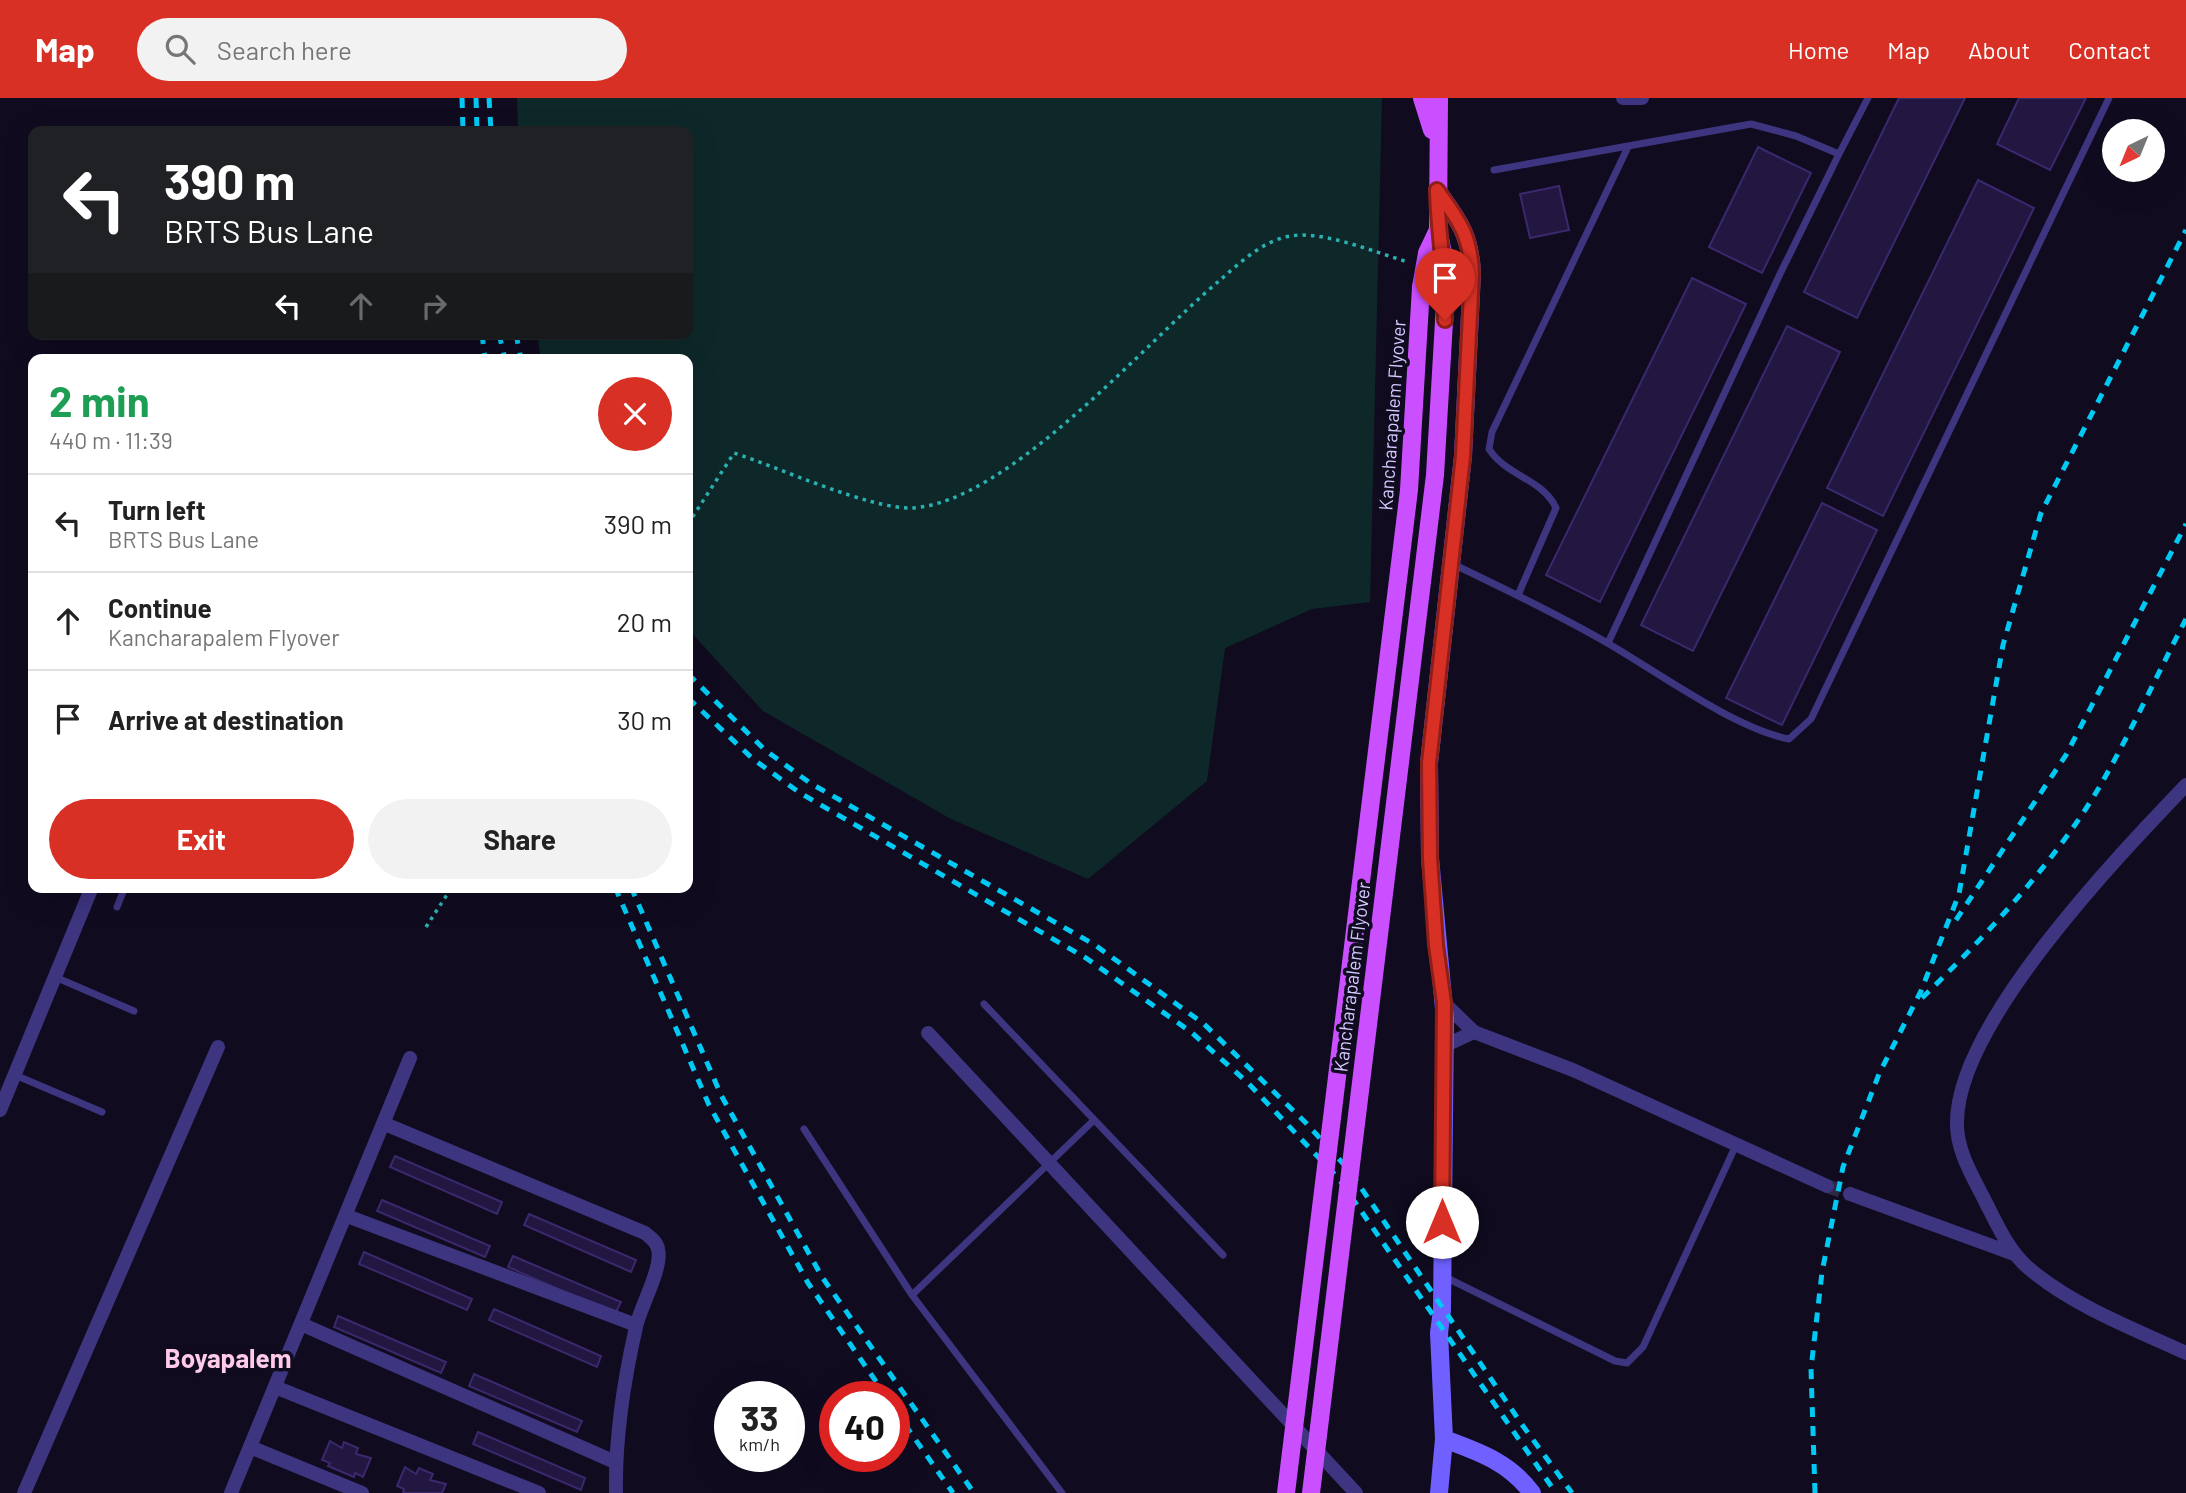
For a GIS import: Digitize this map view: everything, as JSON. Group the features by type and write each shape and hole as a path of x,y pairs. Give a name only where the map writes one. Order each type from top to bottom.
{"main road":[{"path":"1422,98 1436,143"},
{"path":"1438,230 1436,143 1439,98"},
{"path":"1436,143 1451,98"},
{"name":"Kancharapalem Flyover","path":"1286,1493 1409,489 1423,266 1438,230"},
{"name":"Kancharapalem Flyover","path":"1311,1493 1435,475 1446,287 1444,255 1438,230"}],"street":[{"path":"1623,98 1642,98"},
{"path":"1437,190 1465,229 1471,246 1472,273 1464,442 1429,763 1430,858 1436,945 1444,1003 1442,1275 1439,1333 1444,1439 1439,1493"},
{"path":"2014,1254 1976,1184 1963,1155 1956,1125 1959,1096 1973,1056 2016,984 2051,938 2186,785"},
{"path":"0,1110 90,893"},
{"path":"1444,1003 1474,1032 1573,1070 1827,1186"},
{"path":"1444,1046 1474,1032"},
{"path":"928,1033 1356,1493"},
{"path":"24,1493 218,1047"},
{"path":"231,1493 410,1058"},
{"path":"385,1124 645,1233 658,1249 658,1261 636,1325 615,1462 616,1493"},
{"path":"1850,1194 2014,1254 2050,1285 2186,1353"},
{"path":"347,1216 636,1325"},
{"path":"301,1324 615,1462"},
{"path":"275,1387 539,1493"},
{"path":"1444,1439 1503,1463 1519,1475 1532,1493"},
{"path":"250,1447 362,1493"}],"lane":[{"path":"1608,643 1868,98"},
{"path":"1450,563 1518,595 1608,643 1696,697 1772,736 1789,739 1801,731 1811,719 2109,98"},
{"path":"1494,170 1627,149 1751,124 1796,136 1839,154"},
{"path":"1518,595 1556,508 1549,494 1497,463 1489,449 1492,432 1627,149"},
{"path":"117,907 123,893"},
{"path":"55,977 134,1011"},
{"path":"984,1004 1223,1255"},
{"path":"15,1075 102,1112"},
{"path":"912,1295 1094,1120"},
{"path":"804,1129 912,1295 1062,1493"},
{"path":"1442,1275 1615,1361 1627,1363 1643,1348 1736,1144"}],"path":[{"path":"693,516 734,453 880,503 907,508 952,499 1014,463 1046,439 1179,315 1254,251 1278,239 1300,235 1324,238 1423,266"},
{"path":"426,927 448,893"}],"green space":[{"path":"517,98 1382,98 1370,602 1312,609 1225,648 1207,781 1088,879 951,819 763,711 693,634 693,354 540,354 538,340 693,340 693,126 518,126"}],"building":[{"path":"1899,98 1965,98 1857,318 1804,292"},
{"path":"2019,98 2086,98 2050,170 1997,144"},
{"path":"1758,147 1811,173 1762,273 1709,247"},
{"path":"1978,180 2034,208 1883,516 1827,488"},
{"path":"1559,186 1569,230 1530,238 1520,194"},
{"path":"1692,278 1746,304 1600,602 1546,575"},
{"path":"1787,326 1840,352 1693,651 1641,625"},
{"path":"1822,503 1877,530 1782,725 1726,698"},
{"path":"395,1156 502,1202 497,1214 390,1167"},
{"path":"382,1200 490,1246 485,1257 377,1211"},
{"path":"529,1214 636,1260 631,1272 524,1225"},
{"path":"364,1252 472,1299 467,1310 359,1264"},
{"path":"513,1256 621,1302 615,1314 508,1267"},
{"path":"494,1309 601,1356 597,1367 489,1320"},
{"path":"338,1316 446,1362 441,1373 334,1327"},
{"path":"474,1374 582,1421 577,1432 469,1386"},
{"path":"478,1432 585,1478 581,1490 473,1444"},
{"path":"330,1441 342,1448 344,1442 358,1448 356,1454 371,1458 363,1477 355,1473 354,1477 328,1466 330,1463 322,1460"},
{"path":"405,1467 416,1474 419,1468 433,1474 430,1480 446,1484 442,1493 403,1493 404,1489 397,1486"}],"tunnel":[{"path":"1827,1186 1850,1194"}],"railway":[{"path":"462,98 463,126"},
{"path":"476,98 477,126"},
{"path":"489,98 491,126"},
{"path":"1815,1493 1811,1369 1822,1272 1843,1167 1879,1074 1921,991 1959,894 2003,645 2041,513 2186,230"},
{"path":"483,340 484,354"},
{"path":"500,340 504,354"},
{"path":"517,340 520,354"},
{"path":"1956,920 2066,755 2186,524"},
{"path":"1922,998 2018,898 2082,814 2122,745 2186,619"},
{"path":"693,679 765,750 810,783 1095,945 1204,1024 1306,1123 1349,1170 1523,1426 1572,1493"},
{"path":"693,703 753,759 800,793 1086,958 1191,1032 1248,1083 1339,1179 1556,1493"},
{"path":"618,893 709,1105 808,1283 876,1381"},
{"path":"634,893 721,1095 822,1277 974,1493"},
{"path":"910,1432 953,1493"}],"district":[{"name":"Boyapalem","path":"228,1359"}],"route":[{"path":"1442,1222 1444,1003 1436,945 1430,858 1429,763 1463,456 1470,360 1472,273 1471,246 1465,229 1437,190 1438,230 1445,262 1445,320"}]}
